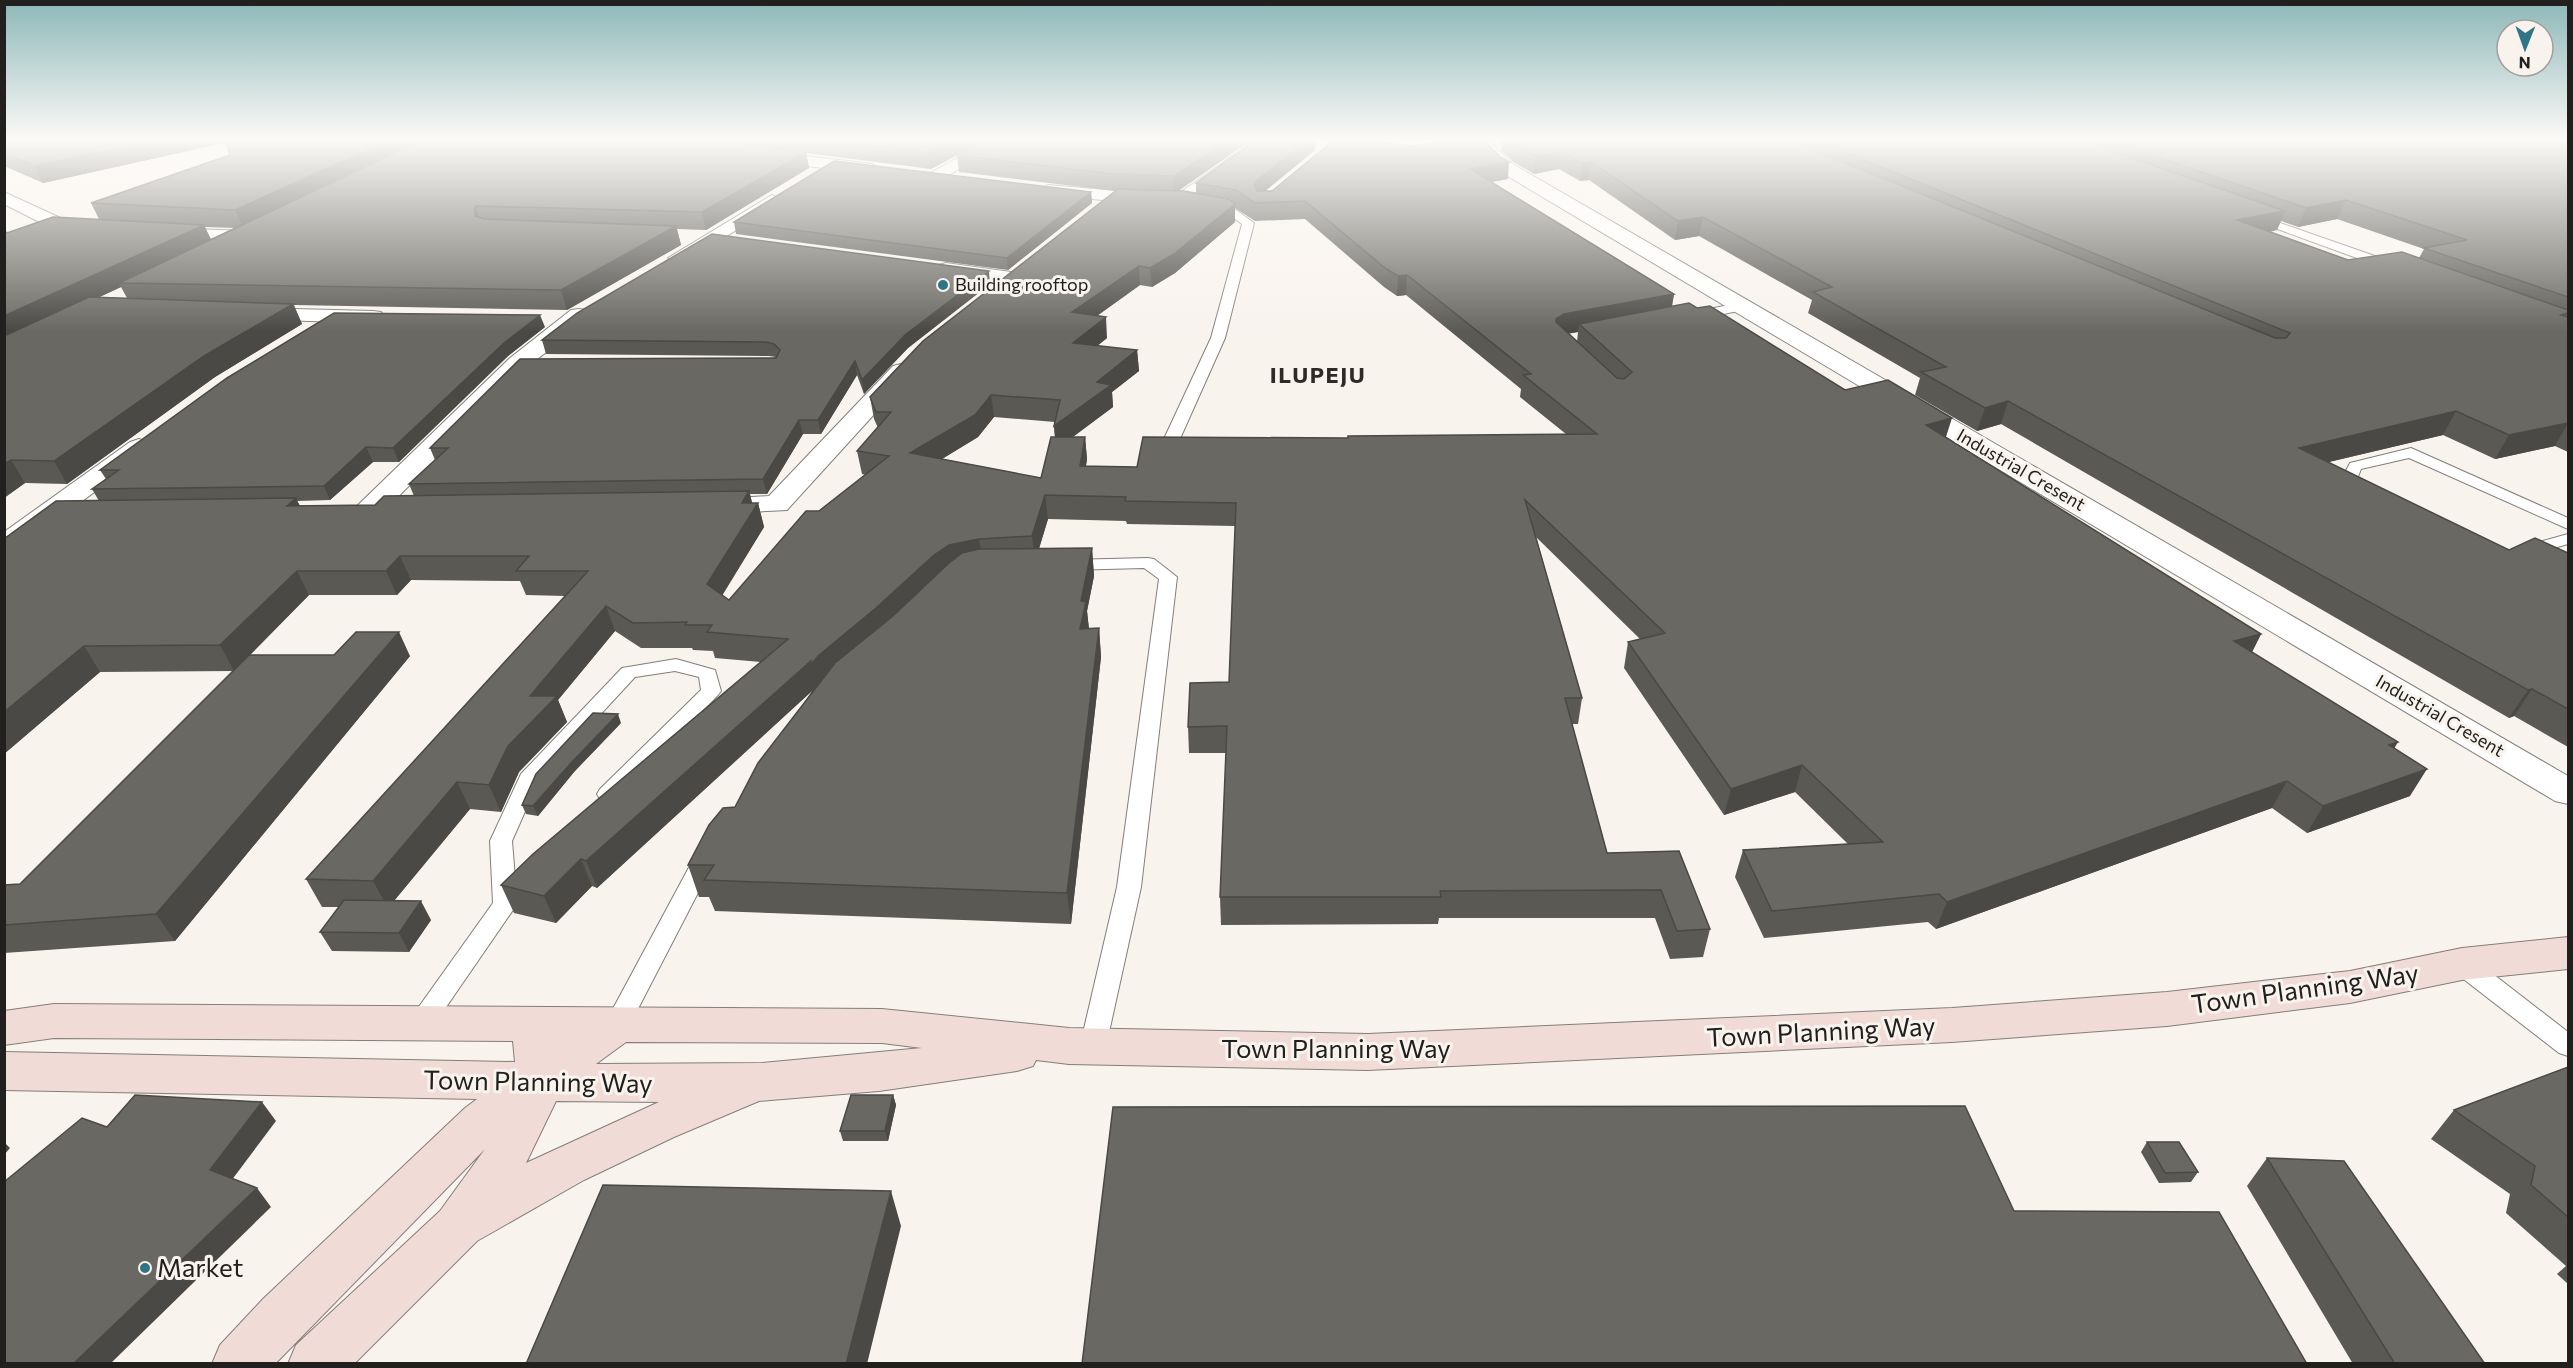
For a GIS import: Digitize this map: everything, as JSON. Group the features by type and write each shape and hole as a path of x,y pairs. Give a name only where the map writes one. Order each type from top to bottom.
{"main road":[{"path":"216,252 267,228"},
{"name":"Town Planning Way","path":"4,1028 54,1021 882,1026 1081,1046 1368,1052 1952,1025 2190,1006 2350,987 2462,964 2568,953"},
{"path":"315,1364 458,1227 501,1165 530,1110 539,1080 534,1024"},
{"path":"239,1364 282,1317 481,1122 617,1025"},
{"name":"Town Planning Way","path":"4,1071 413,1080 539,1080 620,1083 762,1082 879,1072 1081,1046"},
{"path":"458,1227 577,1161 657,1123 762,1082"}],"street":[{"path":"20,205 64,227 105,232"},
{"path":"662,267 765,205"},
{"path":"1086,220 1105,205"},
{"name":"Industrial Cresent","path":"1570,205 2568,792"},
{"path":"151,233 247,237"},
{"path":"676,237 711,238 734,242"},
{"path":"930,267 1021,271 986,299"},
{"path":"403,511 356,511 518,363 572,319 602,302"},
{"path":"230,313 394,317"},
{"path":"294,341 335,316"},
{"path":"537,318 572,319"},
{"path":"684,507 777,504 917,355"},
{"path":"518,363 554,363"},
{"path":"4,546 156,434"},
{"path":"47,515 83,515"}],"lane":[{"path":"1172,441 1218,338 1248,223 1232,212 1194,205"},
{"path":"2239,212 2406,271"},
{"path":"1677,319 1744,306"},
{"path":"2377,499 2346,484 2355,466 2411,453 2568,524"},
{"path":"2509,553 2519,554 2568,539"},
{"path":"1051,566 1148,563 1168,577 1129,887 1081,1046"},
{"path":"505,904 501,841 529,779 629,672 676,665 708,674 711,691 591,813"},
{"path":"617,1025 716,842"},
{"path":"422,1022 505,904 544,862"},
{"path":"2462,964 2568,1046"}],"building":[{"path":"129,205 246,205 235,210"},
{"path":"285,205 714,205 702,212 475,206 475,216 484,219 676,226 561,290 119,283"},
{"path":"762,205 1075,205 1007,258 734,222"},
{"path":"1098,205 1234,205 1174,254 1150,268 1139,266 1072,312 1106,317 1073,343 1137,350 1097,382 1111,385 1054,426 1060,400 991,395 975,415 910,453 1041,478 1051,437 1085,437 1080,466 1137,467 1143,437 1348,438 1348,436 1597,434 1523,375 1531,374 1407,275 1398,276 1385,268 1310,205 1528,205 1674,294 1564,314 1556,319 1556,322 1617,378 1624,379 1632,372 1579,324 1689,303 1697,308 1710,306 1845,390 1888,380 1952,418 1926,425 2261,634 2234,641 2398,742 2389,745 2427,769 2323,806 2287,781 1947,902 1939,894 1772,911 1743,850 1883,842 1802,765 1731,789 1628,642 1665,633 1525,500 1582,698 1565,698 1607,853 1679,851 1710,929 1677,931 1661,890 1440,891 1441,897 1220,897 1227,726 1188,727 1190,683 1229,682 1236,503 1125,501 1126,497 1045,495 1032,536 979,539 949,545 934,555 876,608 818,656 807,670 812,660 586,861 581,859 544,896 501,885 533,854 788,639 707,632 712,625 685,625 687,622 633,623 606,606 530,696 557,696 508,746 489,785 457,782 373,881 306,879 588,571 516,571 529,556 400,556 386,571 297,571 220,645 84,646 4,712 4,539 56,501 296,498 287,506 375,505 384,496 749,491 742,503 758,503 707,584 729,600 806,511 819,511 889,456 857,451 891,412 876,412 870,397 923,341"},
{"path":"1654,205 1949,205 2275,338 2286,338 2290,333 1974,205 2267,205 2285,211 2237,220 2348,260 2402,252 2568,310 2568,313 2561,315 2568,317 2568,423 2509,435 2456,411 2299,448 2509,550 2535,538 2568,553 2568,709 2532,689 2528,690 2008,401 1985,408 1921,372 1946,367 1813,292 1832,287 1703,217 1678,221"},
{"path":"2297,205 2322,205 2306,208"},
{"path":"2361,205 2568,205 2568,297 2424,248 2467,240"},
{"path":"53,217 204,225 4,316 4,230 7,233"},
{"path":"712,234 989,271 905,335 862,380 855,361 818,420 799,420 763,479 409,484 448,448 430,448 520,359 776,358 780,350 774,344 766,342 542,340 577,313"},
{"path":"89,297 293,304 204,356 54,461 11,460 4,464 4,336"},
{"path":"334,313 540,315 504,343 393,448 366,447 324,486 92,489 119,470 100,470 227,378"},
{"path":"1092,548 1081,601 1086,602 1080,629 1099,628 1067,893 704,880 714,865 688,865 709,825 723,808 735,807 758,763 835,663 893,616 949,563 962,553 979,549"},
{"path":"356,632 399,632 156,914 4,925 4,885 20,884 249,655 334,655"},
{"path":"593,713 618,714 533,806 522,805 536,774"},
{"path":"344,900 421,901 399,933 320,932"},
{"path":"2568,1067 2568,1217 2531,1185 2535,1166 2454,1110"},
{"path":"135,1095 262,1102 210,1170 257,1188 73,1364 4,1364 4,1182 82,1118 107,1127"},
{"path":"851,1095 893,1095 885,1131 840,1131"},
{"path":"1965,1106 2014,1211 2219,1212 2307,1364 1082,1364 1113,1107"},
{"path":"2147,1142 2179,1142 2198,1172 2165,1173"},
{"path":"2267,1158 2344,1161 2485,1364 2395,1364"},
{"path":"603,1185 891,1191 846,1364 526,1364"}],"place":[{"name":"Building rooftop","path":"943,285"},
{"name":"Market","path":"145,1268"}],"district":[{"name":"ILUPEJU","path":"1318,375"}]}
